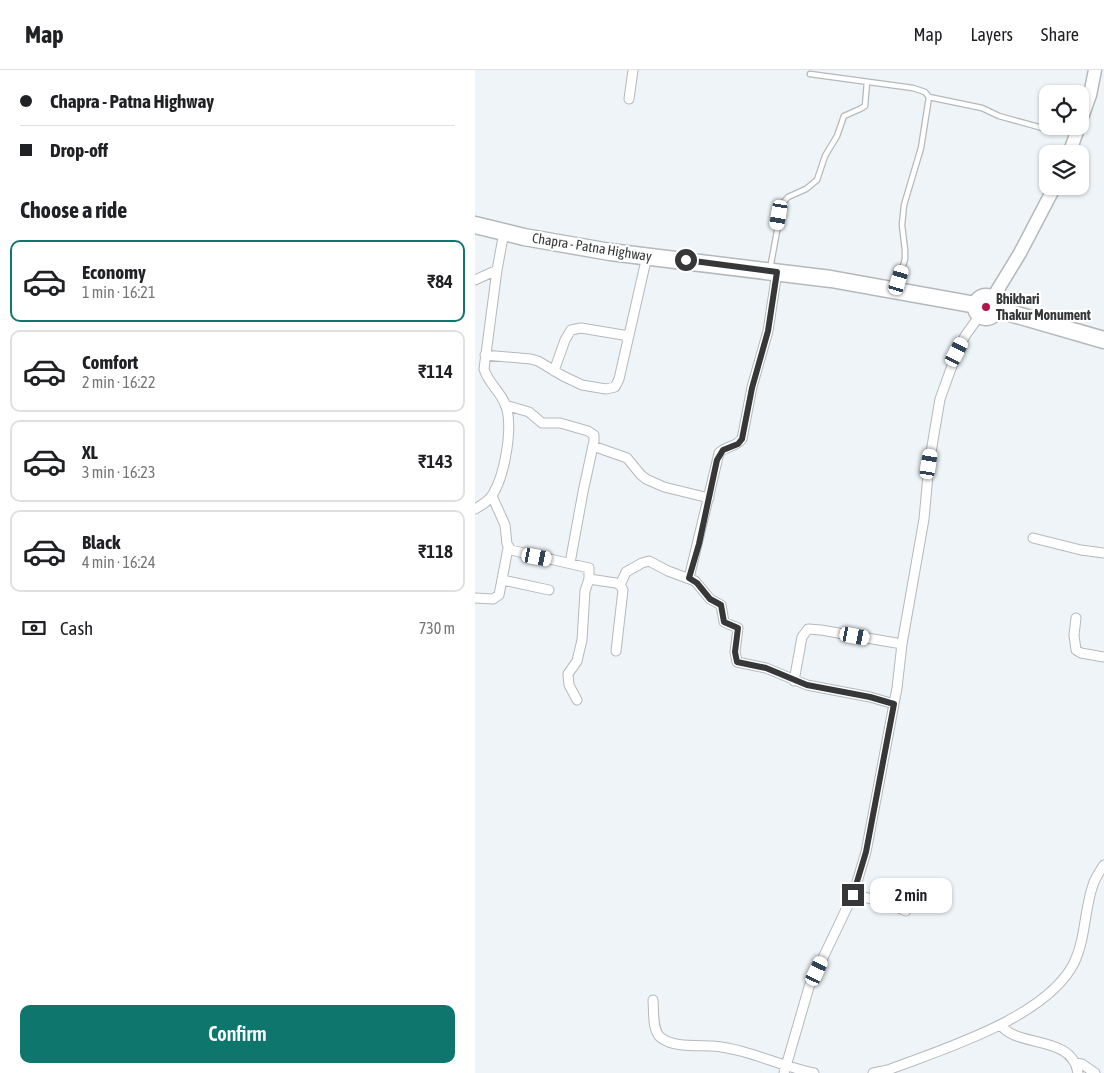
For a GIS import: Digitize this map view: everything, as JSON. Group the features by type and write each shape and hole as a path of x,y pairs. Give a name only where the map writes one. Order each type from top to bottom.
{"highway":[{"name":"Chapra - Patna Highway","path":"475,226 610,252 773,271 896,290 986,307 1104,340"}],"street":[{"path":"629,99 633,70"},
{"path":"1089,95 1095,70"},
{"path":"785,1070 809,987 853,895 866,852 894,704 902,644 925,519 929,464 940,399 957,352 969,329 986,307 1020,253 1050,195"},
{"path":"475,509 492,496 497,486 504,461 508,426 502,396 486,378 484,369 503,232"},
{"path":"485,355 531,359 582,385 606,389 615,387 619,379 647,256"},
{"path":"475,280 497,270"},
{"path":"689,578 719,454 723,450 738,444 742,439 752,388 768,331 773,271"},
{"path":"554,371 565,340 571,330 581,328 629,336"},
{"path":"505,405 529,412 542,423 560,423 591,432 595,437 570,563"},
{"path":"593,446 627,458 646,479 664,486 709,498"},
{"path":"475,598 497,598 503,580 508,548 505,525 492,496"},
{"path":"1033,538 1081,550 1104,553"},
{"path":"508,548 525,554 588,567 590,570 585,592 581,645 577,661 569,674 569,685 577,700"},
{"path":"616,651 623,593 620,585 626,572 645,561 653,562 668,571 689,578 697,583 710,599 721,605 724,622 738,628 735,652 737,662 766,668 794,681 894,704"},
{"path":"589,579 620,585"},
{"path":"503,580 549,590"},
{"path":"1076,618 1074,645 1076,650 1081,653 1104,657"},
{"path":"794,681 800,645 805,632 808,630 821,630 902,644"},
{"path":"873,1073 897,1067 1001,1026 1049,994 1062,982 1074,962 1083,937 1093,884 1104,865"},
{"path":"853,895 882,901 906,911"},
{"path":"653,1000 656,1032 662,1038 674,1043 730,1048 754,1054 785,1070 813,1073"},
{"path":"1001,1026 1007,1033 1052,1045 1062,1051 1075,1063 1078,1073"},
{"path":"1075,1063 1082,1064 1095,1073"}],"lane":[{"path":"810,74 913,88 925,92 929,97 990,110 999,116 1039,127"},
{"path":"773,271 781,204 788,196 806,189 817,180 825,156 837,136 844,116 865,106 867,82"},
{"path":"896,290 905,259 902,225 904,205 921,148 929,97"}],"place":[{"name":"Bhikhari Thakur Monument","path":"986,307"}],"route":[{"path":"686,260 777,272 768,331 752,388 742,439 738,444 723,450 719,454 699,544 689,578 695,581 710,599 721,605 722,618 725,624 738,628 735,652 737,662 766,668 781,676 807,685 870,697 894,704 866,852 853,895"}]}
